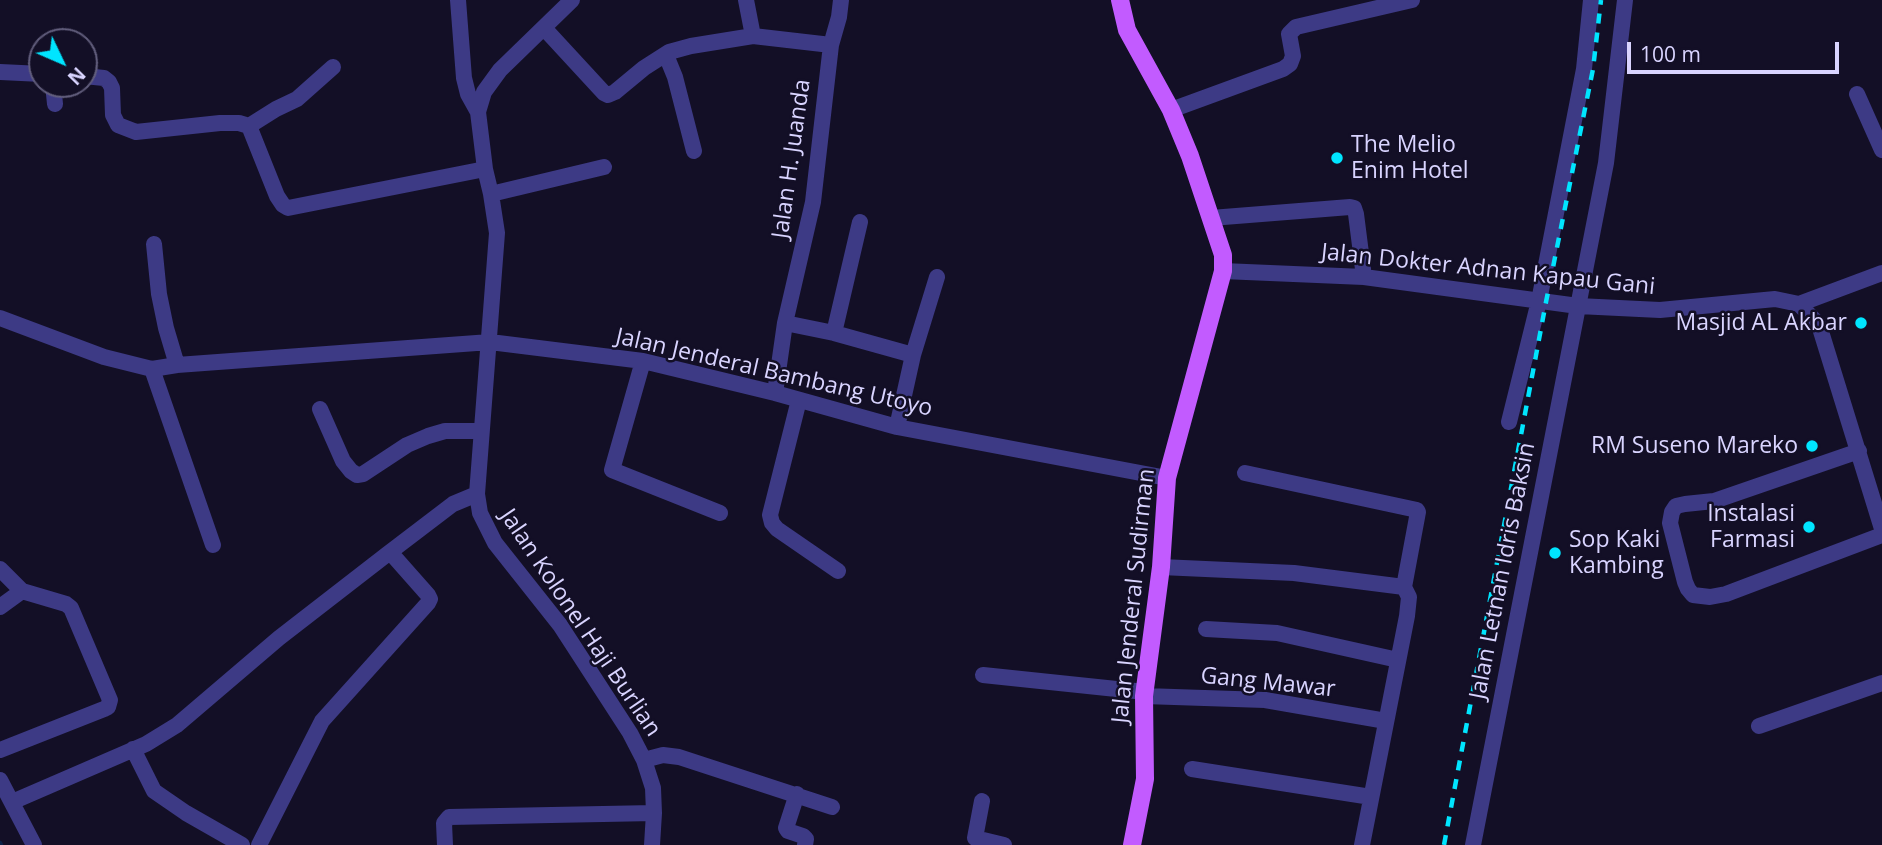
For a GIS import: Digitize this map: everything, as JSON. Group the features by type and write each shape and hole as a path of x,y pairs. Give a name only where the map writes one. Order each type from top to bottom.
{"main road":[{"name":"Jalan Jenderal Sudirman","path":"1120,0 1127,30 1171,110 1190,156 1223,255 1223,271 1167,478 1161,567 1145,694 1145,779 1132,845"}],"street":[{"name":"Jalan Kolonel Haji Burlian","path":"458,0 465,86 478,112 497,233 477,494 480,513 495,542 560,625 630,733 644,760 653,788 653,845"},
{"path":"478,112 484,92 500,70 572,0"},
{"path":"746,0 753,36"},
{"name":"Jalan H. Juanda","path":"775,393 785,323 813,202 831,45 841,0"},
{"path":"1171,110 1283,69 1290,64 1293,56 1289,34 1296,27 1412,0"},
{"path":"1509,422 1539,301 1584,69 1591,0"},
{"name":"Jalan Letnan Idris Baksin","path":"1473,845 1606,163 1625,0"},
{"path":"544,28 608,95 666,55 691,46 753,36 831,45"},
{"path":"666,55 675,77 694,151"},
{"path":"249,127 297,99 333,68"},
{"path":"0,72 28,73"},
{"path":"98,77 109,82 113,115 118,125 136,132 220,123 239,123 249,127 276,196 288,208 485,169"},
{"path":"1857,94 1882,150"},
{"path":"54,98 55,104"},
{"path":"491,194 604,167"},
{"path":"1211,218 1354,208 1364,278"},
{"path":"834,333 860,222"},
{"path":"154,244 159,294 177,365"},
{"name":"Jalan Dokter Adnan Kapau Gani","path":"1223,271 1364,278 1578,306 1660,310 1775,299 1799,304"},
{"path":"897,427 913,355 937,277"},
{"path":"1879,279 1799,304 1819,325 1882,529"},
{"name":"Jalan Jenderal Bambang Utoyo","path":"0,318 104,357 152,369 490,342 643,361 775,393 897,427 1167,478"},
{"path":"785,323 834,333 913,355"},
{"path":"643,361 612,470 720,513"},
{"path":"152,369 213,545"},
{"path":"799,400 770,515 777,529 838,572"},
{"path":"320,410 343,461 357,475 363,474 407,445 428,436 445,431 481,431"},
{"path":"1859,451 1714,501 1676,506 1670,523 1685,582 1693,595 1710,597 1726,594 1882,536"},
{"path":"1245,473 1418,512 1404,587 1409,597 1408,607 1362,845"},
{"path":"12,802 146,744 177,725 279,638 390,552 453,504 477,494"},
{"path":"259,845 322,721 430,599 390,552"},
{"path":"1161,567 1294,573 1404,587"},
{"path":"0,569 22,591 66,604 71,608 110,700 108,707 0,750"},
{"path":"0,607 22,591"},
{"path":"1206,629 1277,633 1398,660"},
{"name":"Gang Mawar","path":"983,675 1145,694 1265,700 1386,721"},
{"path":"1759,726 1882,683"},
{"path":"133,749 154,792 242,845"},
{"path":"644,760 663,755 679,757 831,807"},
{"path":"1192,769 1371,797"},
{"path":"0,780 34,845"},
{"path":"797,794 786,828 803,836 806,845"},
{"path":"982,801 972,842 1004,845"},
{"path":"445,845 444,823 449,817 654,813"}],"railway":[{"path":"1444,845 1546,302 1593,69 1601,0"}],"place":[{"name":"The Melio Enim Hotel","path":"1337,158"},
{"name":"Masjid AL Akbar","path":"1861,323"},
{"name":"RM Suseno Mareko","path":"1812,446"},
{"name":"Instalasi Farmasi","path":"1809,527"},
{"name":"Sop Kaki Kambing","path":"1555,553"}]}
